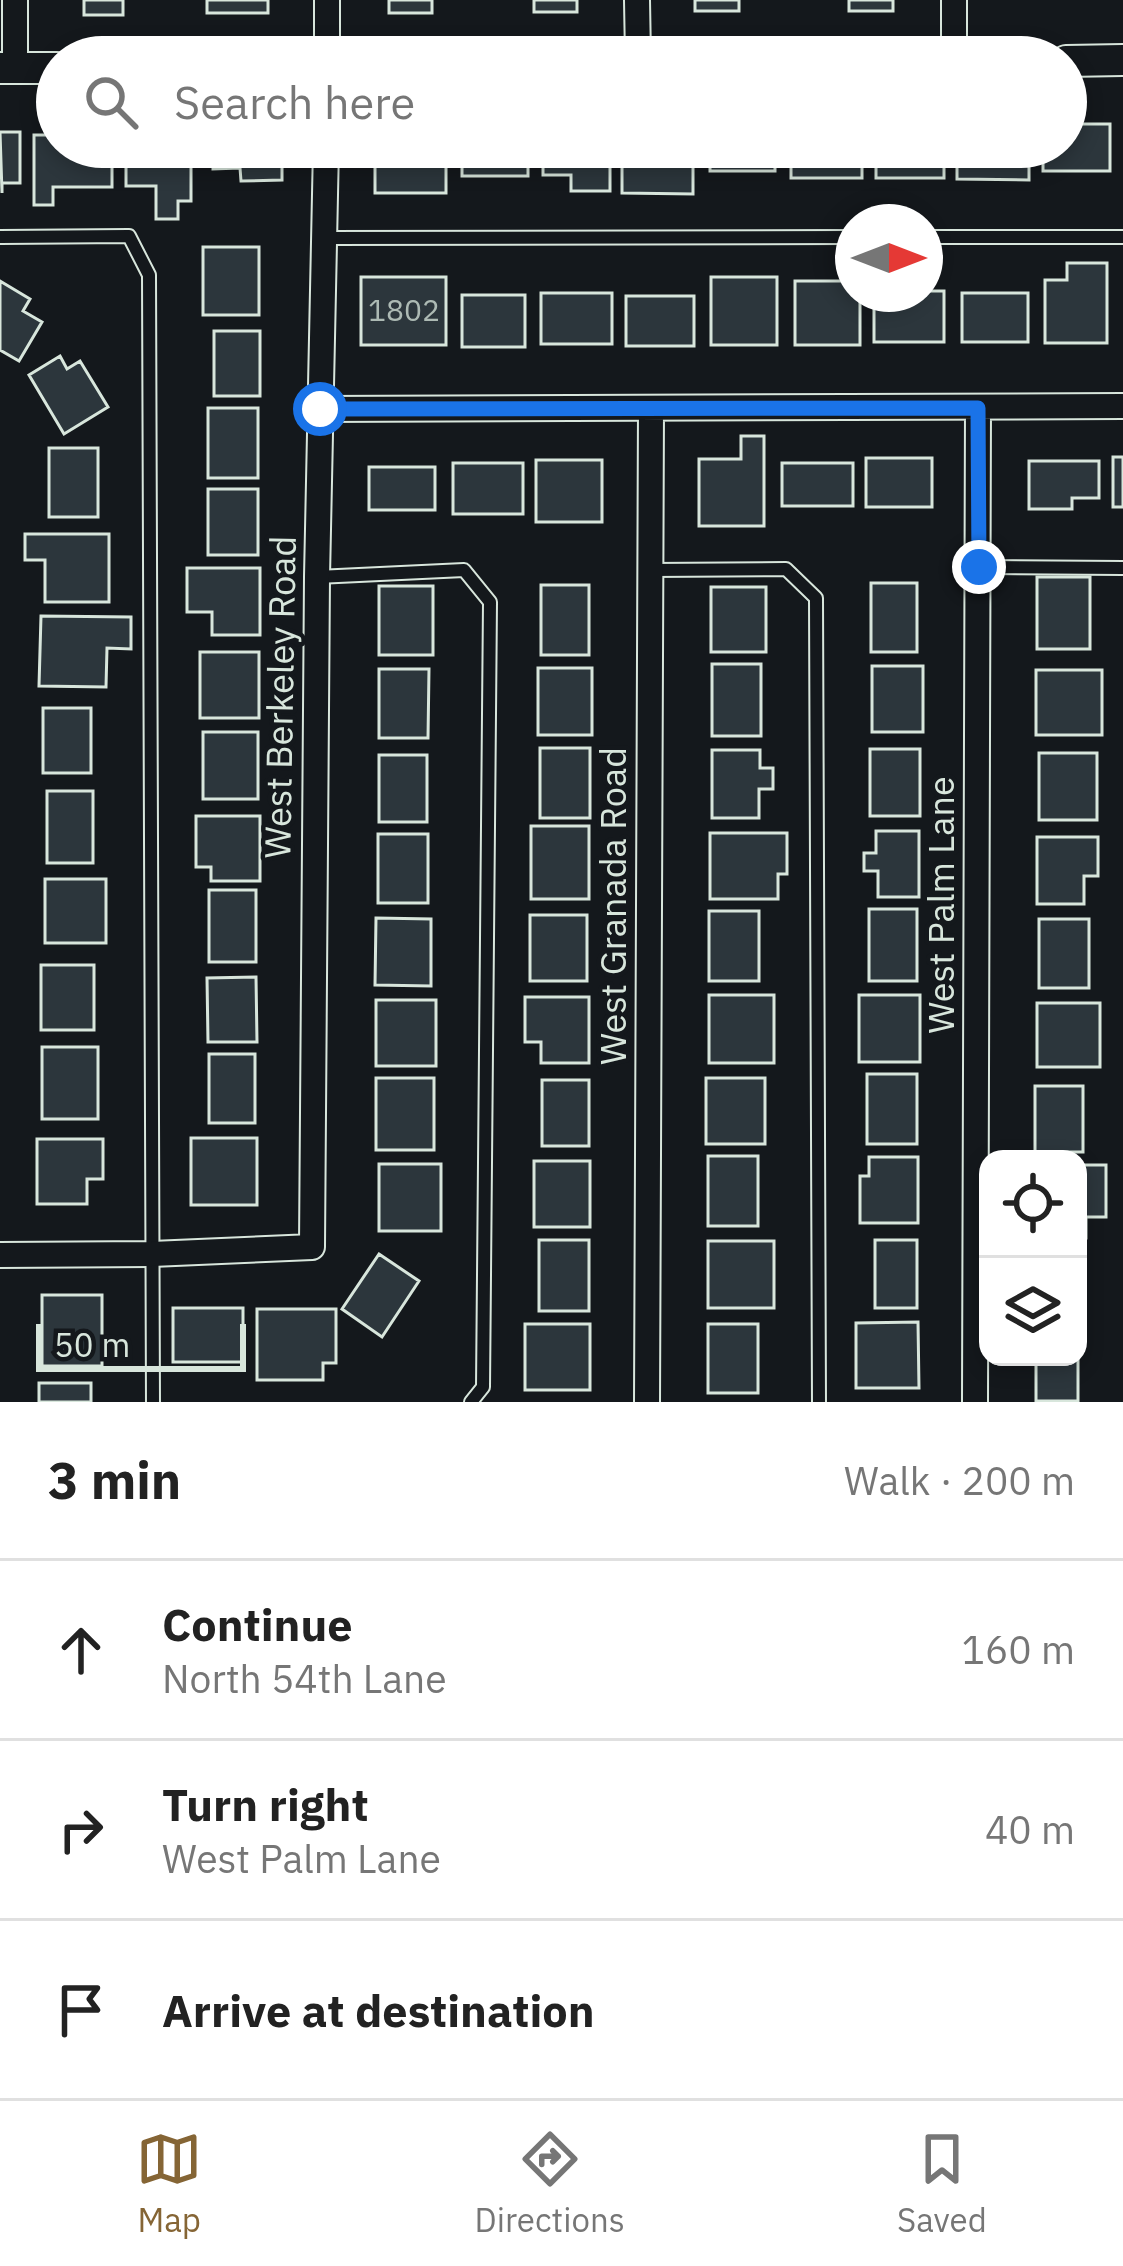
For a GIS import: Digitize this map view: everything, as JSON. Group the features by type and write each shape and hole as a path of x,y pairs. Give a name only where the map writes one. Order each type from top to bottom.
{"street":[{"path":"7,68 15,0"},
{"path":"327,0 327,36"},
{"path":"637,0 638,36"},
{"path":"954,0 954,36"},
{"path":"1087,61 1123,60"},
{"name":"West Berkeley Road","path":"152,1254 312,1247 317,577 326,168"},
{"path":"320,409 1123,406"},
{"name":"West Palm Lane","path":"975,1402 978,408"},
{"name":"West Granada Road","path":"647,1402 651,409"},
{"path":"0,1255 152,1254"}],"lane":[{"path":"0,237 129,236 149,275 153,1402"},
{"path":"326,238 835,237"},
{"path":"943,237 1123,237"},
{"path":"979,567 1123,568"},
{"path":"650,570 786,568 816,598 819,1402"},
{"path":"317,577 464,571 490,602 483,1387 472,1402"}],"building":[{"path":"84,0 123,0 123,15 84,15"},
{"path":"207,0 268,0 268,13 207,13"},
{"path":"389,0 432,0 432,13 389,13"},
{"path":"534,0 577,0 577,12 534,12"},
{"path":"695,0 739,0 739,11 695,11"},
{"path":"849,0 893,0 893,11 849,11"},
{"path":"1087,124 1110,124 1110,171 1043,171 1087,168"},
{"path":"0,132 20,132 20,183 2,183 2,193"},
{"path":"34,135 36,168 112,168 112,187 53,187 53,205 34,205"},
{"path":"126,168 191,168 191,201 178,201 178,219 156,219 156,186 126,186"},
{"path":"240,168 282,168 282,180 241,181"},
{"path":"375,168 446,168 446,193 375,193"},
{"path":"462,168 528,168 528,176 462,176"},
{"path":"543,168 610,168 610,191 571,191 571,175 543,175"},
{"path":"622,168 693,168 693,194 622,193"},
{"path":"710,168 775,168 775,171"},
{"path":"791,168 862,168 862,178 791,178"},
{"path":"876,168 944,168 944,178 876,178"},
{"path":"957,168 1029,168 1029,180 957,179"},
{"path":"203,247 259,247 259,315 203,315"},
{"path":"1067,263 1107,263 1107,343 1045,343 1045,280 1067,280"},
{"path":"361,277 446,277 446,345 361,345"},
{"path":"711,277 777,277 777,345 711,345"},
{"path":"0,281 30,299 23,311 42,322 19,361 0,350"},
{"path":"795,281 835,281 835,312 860,312 860,345 795,345"},
{"path":"943,291 944,342 874,342 874,312 943,312"},
{"path":"541,293 612,293 612,344 541,344"},
{"path":"962,293 1028,293 1028,342 962,342"},
{"path":"462,295 525,295 525,347 462,347"},
{"path":"626,296 694,296 694,346 626,346"},
{"path":"214,331 260,331 260,396 214,396"},
{"path":"60,356 67,369 80,361 108,407 64,434 29,375"},
{"path":"208,408 258,408 258,478 208,478"},
{"path":"741,436 764,436 764,526 699,526 699,459 741,459"},
{"path":"49,448 98,448 98,517 49,517"},
{"path":"1113,457 1123,457 1123,507 1113,507"},
{"path":"866,458 932,458 932,507 866,507"},
{"path":"536,460 602,460 602,522 536,522"},
{"path":"1029,461 1099,461 1099,498 1072,498 1072,509 1029,509"},
{"path":"453,463 523,463 523,514 453,514"},
{"path":"782,463 853,463 853,506 782,506"},
{"path":"369,467 435,467 435,510 369,510"},
{"path":"208,489 258,489 258,555 208,555"},
{"path":"25,534 109,534 109,602 45,602 45,560 25,560"},
{"path":"187,568 260,568 260,635 212,635 212,612 187,612"},
{"path":"1037,577 1090,577 1090,649 1037,649"},
{"path":"871,583 917,583 917,652 871,652"},
{"path":"541,585 589,585 589,655 541,655"},
{"path":"379,586 433,586 433,655 379,655"},
{"path":"711,587 766,587 766,652 711,652"},
{"path":"41,616 131,617 131,649 107,648 106,687 39,686"},
{"path":"200,652 259,652 259,718 200,718"},
{"path":"712,664 761,664 761,736 712,736"},
{"path":"872,666 923,666 923,732 872,732"},
{"path":"538,668 592,668 592,735 538,735"},
{"path":"379,669 429,669 428,738 379,738"},
{"path":"1036,670 1102,670 1102,735 1036,735"},
{"path":"43,708 91,708 91,773 43,773"},
{"path":"203,732 258,732 258,799 203,799"},
{"path":"540,748 590,748 590,818 540,818"},
{"path":"870,749 920,749 920,816 870,816"},
{"path":"712,750 760,750 760,768 773,768 773,789 759,789 759,818 712,818"},
{"path":"1039,753 1097,753 1097,820 1039,820"},
{"path":"379,755 427,755 427,822 379,822"},
{"path":"47,791 93,791 93,863 47,863"},
{"path":"196,816 260,816 260,881 211,881 211,867 196,867"},
{"path":"531,826 589,826 589,899 531,899"},
{"path":"876,831 919,831 919,897 878,897 878,871 864,871 864,853 876,853"},
{"path":"710,833 787,833 787,874 778,874 778,899 710,899"},
{"path":"378,834 428,834 428,903 378,903"},
{"path":"1037,837 1098,837 1098,876 1084,876 1084,904 1037,904"},
{"path":"45,879 106,879 106,943 45,943"},
{"path":"209,890 256,890 256,962 209,962"},
{"path":"869,909 917,909 917,981 869,981"},
{"path":"709,911 759,911 759,981 709,981"},
{"path":"530,915 587,915 587,981 530,981"},
{"path":"376,918 431,919 431,986 375,985"},
{"path":"1039,919 1089,919 1089,988 1039,988"},
{"path":"41,965 94,965 94,1030 41,1030"},
{"path":"256,977 257,1042 208,1042 207,978"},
{"path":"709,995 774,995 774,1063 709,1063"},
{"path":"859,995 920,995 920,1062 859,1062"},
{"path":"525,997 589,997 589,1063 541,1063 541,1042 525,1042"},
{"path":"376,1000 436,1000 436,1066 376,1066"},
{"path":"1037,1003 1100,1003 1100,1067 1037,1067"},
{"path":"42,1047 98,1047 98,1119 42,1119"},
{"path":"209,1054 255,1054 255,1123 209,1123"},
{"path":"867,1074 917,1074 917,1144 867,1144"},
{"path":"376,1078 434,1078 434,1150 376,1150"},
{"path":"706,1078 765,1078 765,1144 706,1144"},
{"path":"542,1080 589,1080 589,1146 542,1146"},
{"path":"1035,1086 1083,1086 1083,1150 1035,1150"},
{"path":"191,1138 257,1138 257,1205 191,1205"},
{"path":"37,1139 103,1139 103,1179 87,1179 87,1204 37,1204"},
{"path":"708,1156 758,1156 758,1226 708,1226"},
{"path":"869,1157 918,1157 918,1223 860,1223 860,1176 869,1176"},
{"path":"534,1161 590,1161 590,1227 534,1227"},
{"path":"379,1164 441,1164 441,1231 379,1231"},
{"path":"1087,1165 1106,1165 1106,1217 1087,1217"},
{"path":"539,1240 589,1240 589,1311 539,1311"},
{"path":"875,1240 917,1240 917,1308 875,1308"},
{"path":"708,1241 774,1241 774,1308 708,1308"},
{"path":"379,1254 419,1281 382,1337 342,1309"},
{"path":"42,1295 102,1295 102,1366 42,1366"},
{"path":"173,1308 243,1308 243,1362 173,1362"},
{"path":"257,1309 336,1309 336,1363 323,1363 323,1380 257,1380"},
{"path":"918,1322 919,1388 856,1388 856,1323"},
{"path":"525,1324 590,1324 590,1390 525,1390"},
{"path":"708,1324 758,1324 758,1393 708,1393"},
{"path":"1036,1366 1078,1366 1078,1401 1036,1401"},
{"path":"39,1383 91,1383 91,1402 39,1402"}],"route":[{"path":"320,409 978,408 979,567"}]}
